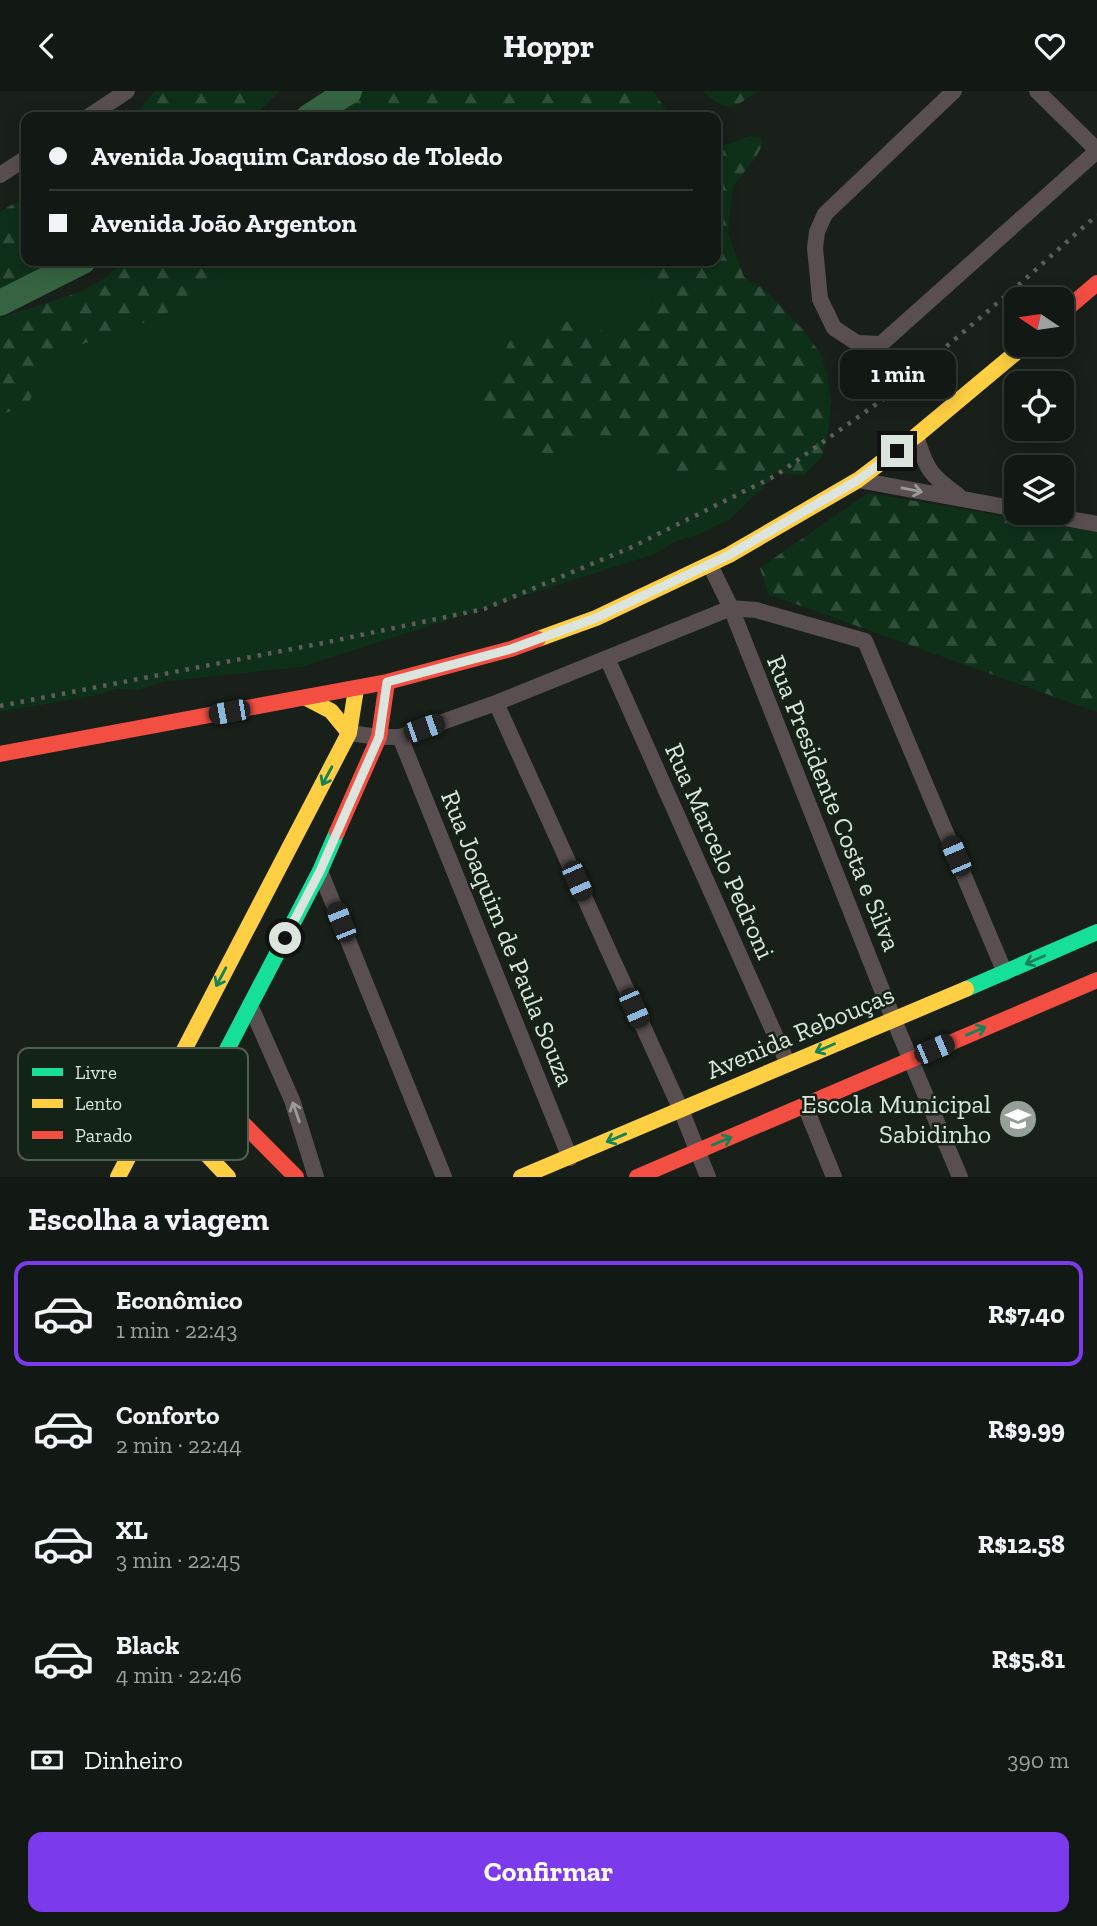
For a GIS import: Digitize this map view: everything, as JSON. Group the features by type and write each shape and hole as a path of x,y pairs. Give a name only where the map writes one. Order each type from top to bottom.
{"main road":[{"path":"1074,303 1097,283"},
{"path":"0,754 387,682 511,649 596,618 710,565 858,480 916,436 1011,357"},
{"path":"228,1048 320,871 379,737 387,682"},
{"path":"183,1048 349,733 356,689"},
{"path":"306,698 324,704 338,716 349,733"},
{"name":"Avenida Rebouças","path":"521,1177 1097,932"},
{"path":"637,1177 1097,979"},
{"path":"248,1129 296,1177"},
{"path":"118,1177 127,1160"},
{"path":"212,1160 228,1177"}],"street":[{"path":"96,112 127,91"},
{"path":"954,91 825,214 817,232 815,248 820,299 834,328 856,343 881,344 1097,150 1037,91"},
{"path":"0,176 21,161"},
{"path":"916,436 925,465 939,483 966,500"},
{"path":"858,480 1004,507"},
{"path":"1074,520 1097,524"},
{"name":"Rua Presidente Costa e Silva","path":"710,565 731,608 893,1018 960,1177"},
{"path":"349,733 400,737 496,703 731,608 755,610 865,641 1005,973"},
{"name":"Rua Marcelo Pedroni","path":"607,658 788,1064"},
{"path":"496,703 681,1110 708,1177"},
{"name":"Rua Joaquim de Paula Souza","path":"400,737 570,1158"},
{"path":"320,871 444,1177"},
{"path":"250,1005 292,1100 316,1177"},
{"path":"805,1105 834,1177"}],"green space":[{"path":"155,91 280,91 258,112 137,112"},
{"path":"342,91 653,91 668,112 313,112"},
{"path":"703,91 758,91 730,107 724,106"},
{"path":"751,136 761,137 762,145 756,157 733,186 728,233 744,277 765,290 804,331 821,354 831,401 829,427 822,457 804,475 716,470 687,477 665,476 627,441 608,436 577,436 559,454 531,451 512,445 497,431 481,408 487,383 511,339 541,329 552,318 611,333 633,334 652,312 653,290 640,266 721,266 721,146"},
{"path":"21,199 21,266 76,266 0,299 0,212"},
{"path":"120,266 231,266 190,301 162,316 69,349 44,372 29,402 0,415 0,318 80,292"},
{"path":"231,266 640,266 653,290 652,312 633,334 611,333 552,318 541,329 511,339 481,408 489,421 504,439 512,444 521,449 544,453 559,454 577,436 618,438 635,447 665,476 687,477 716,470 774,473 771,480 730,519 700,534 676,541 655,554 301,667 163,682 139,690 117,689 93,696 0,712 0,415 29,402 44,372 69,349 162,316 190,301"},
{"path":"868,493 1004,516 1004,525 1056,525 1097,532 1097,712 768,594 760,568"}],"waterway":[{"path":"317,112 349,91"},
{"path":"0,303 73,266"}],"railway":[{"path":"0,706 484,609 630,548 775,476 892,393 1097,215"}],"traffic: fast":[{"path":"228,1048 320,871 337,832"},
{"path":"966,989 1097,932"}],"traffic: slow":[{"path":"538,639 596,618 729,555 858,480 916,436 1011,357"},
{"path":"185,1048 349,733 356,689"},
{"path":"306,698 331,711 349,733"},
{"path":"521,1177 966,989"},
{"path":"118,1177 127,1160"},
{"path":"212,1160 228,1177"}],"traffic: jam":[{"path":"1074,303 1097,283"},
{"path":"0,754 387,682 511,649 538,639"},
{"path":"337,832 379,737 387,682"},
{"path":"637,1177 1097,980"},
{"path":"248,1129 296,1177"}],"place":[{"name":"Escola Municipal Sabidinho","path":"1018,1119"}],"route":[{"path":"285,938 320,871 379,737 387,682 511,649 596,618 729,555 858,480 897,451"}]}
